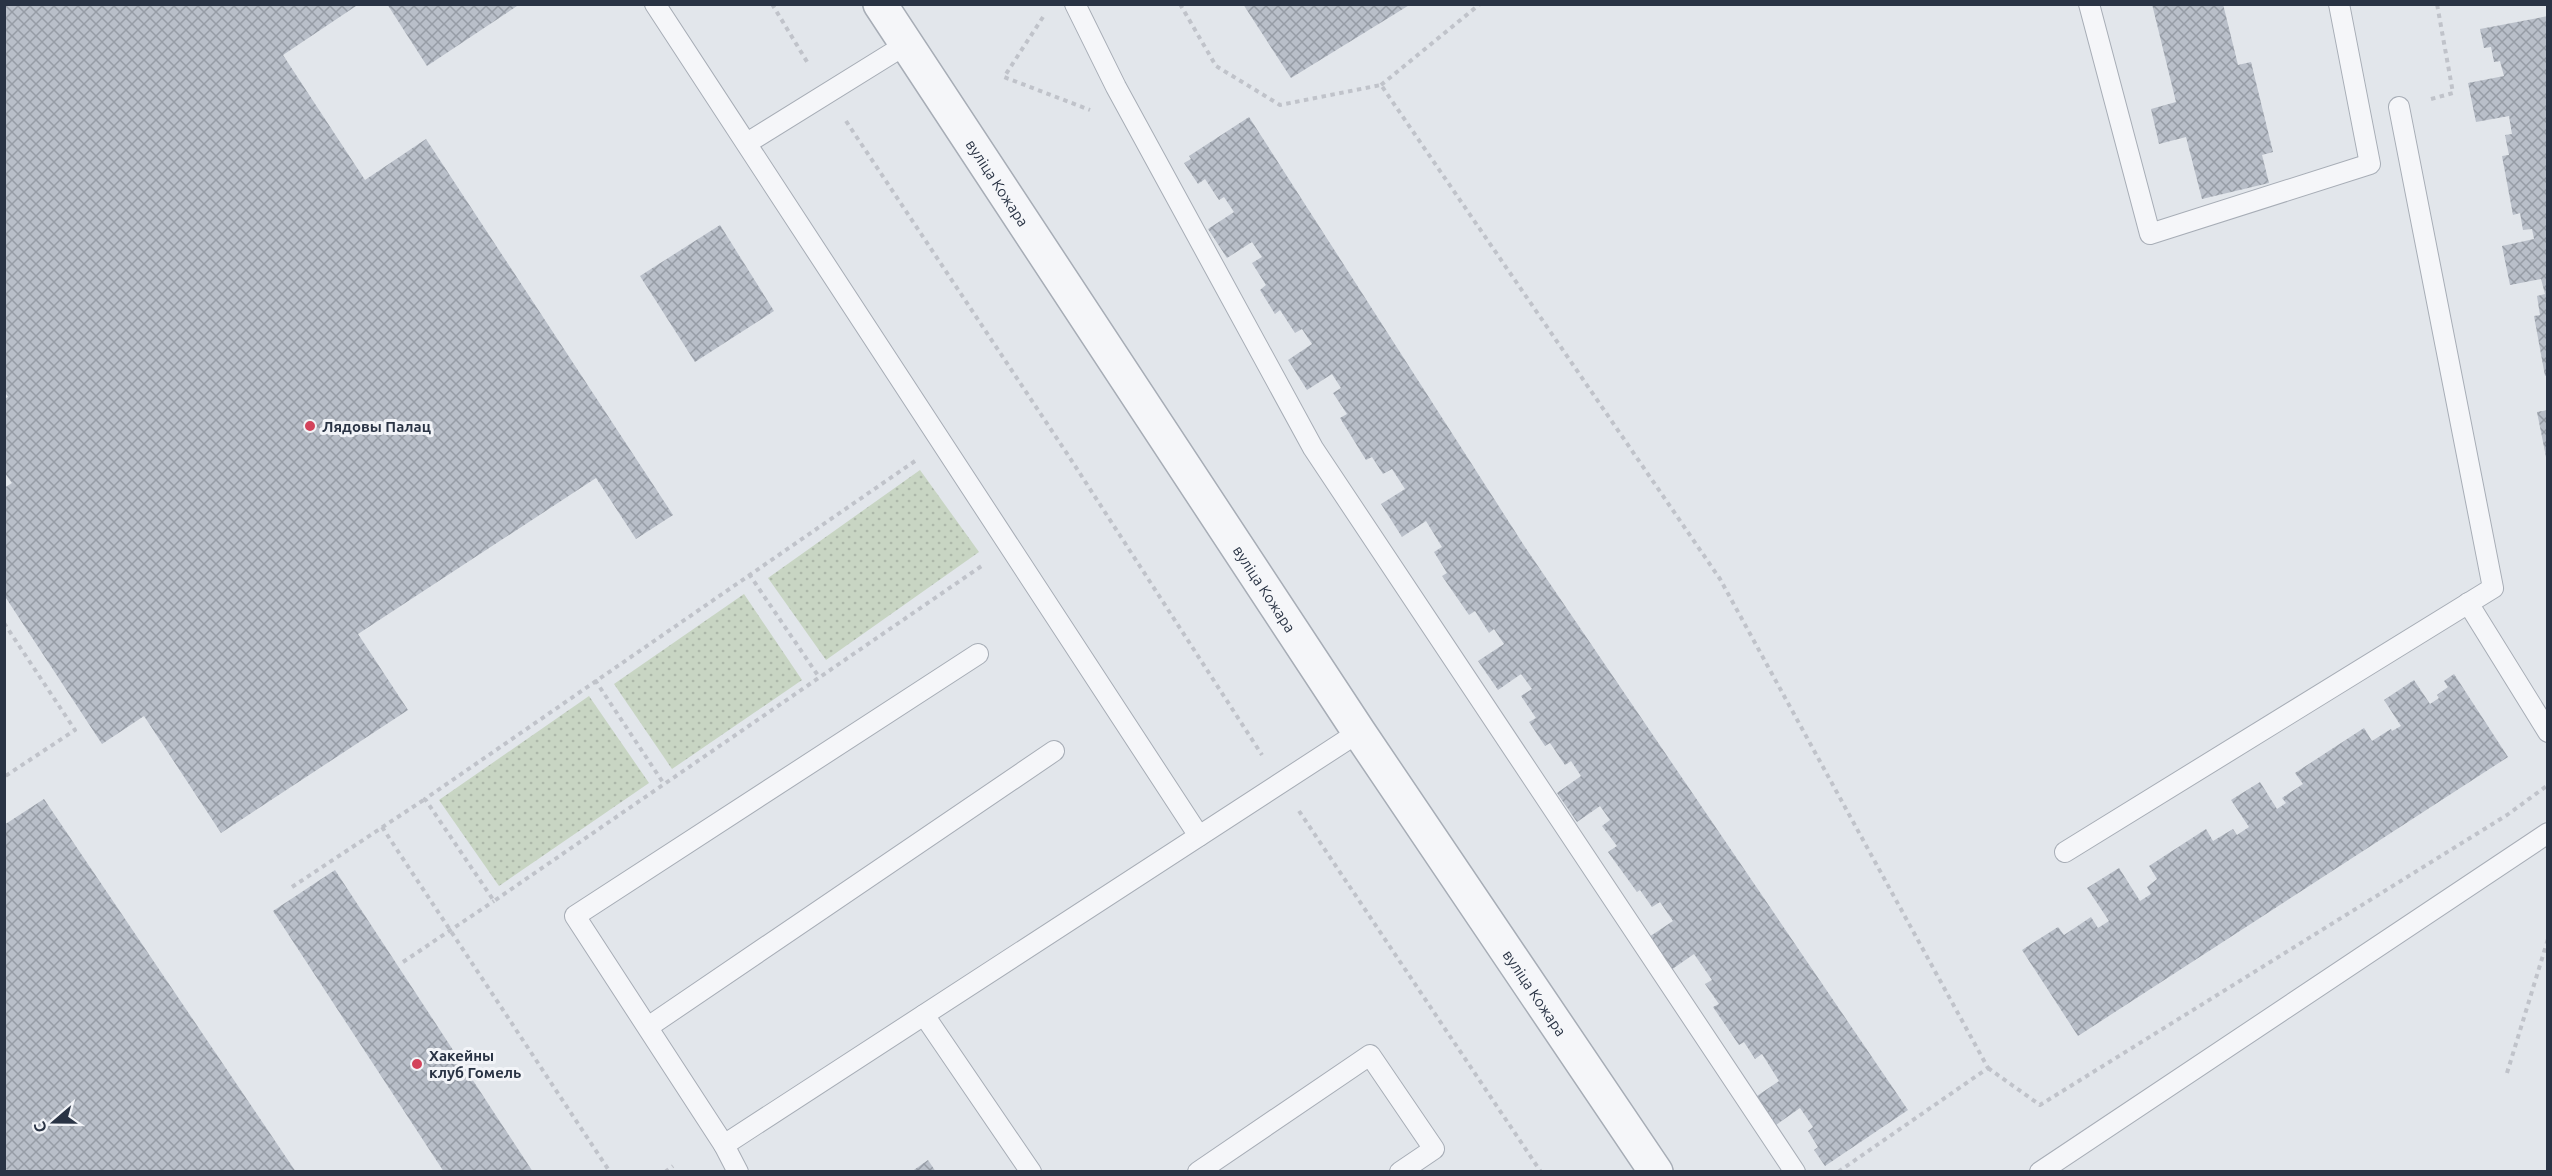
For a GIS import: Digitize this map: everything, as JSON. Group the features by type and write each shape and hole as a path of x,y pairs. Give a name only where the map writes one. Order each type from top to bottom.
{"street":[{"name":"вуліца Кожара","path":"880,5 1359,732 1656,1172"}],"lane":[{"path":"655,4 1199,836"},
{"path":"1075,4 1116,87 1313,448 1795,1172"},
{"path":"2089,4 2150,234 2370,165 2339,4"},
{"path":"747,143 905,45"},
{"path":"2065,852 2493,588 2399,107"},
{"path":"2468,603 2547,732"},
{"path":"738,1172 724,1145 575,916 978,654"},
{"path":"724,1145 1359,732"},
{"path":"648,1027 1054,751"},
{"path":"2040,1172 2547,833"},
{"path":"924,1015 1031,1172"},
{"path":"1198,1172 1370,1055 1434,1149 1400,1172"}],"path":[{"path":"1180,4 1216,66 1280,105 1381,85 1480,4"},
{"path":"2399,107 2453,93 2437,4"},
{"path":"1004,77 1046,14"},
{"path":"1381,85 1720,579 1988,1068 2040,1105 2507,815 2547,785"},
{"path":"871,156 1281,783 1541,1172"},
{"path":"292,887 425,799 942,441"},
{"path":"403,962 1010,547"},
{"path":"749,574 819,677"},
{"path":"4,623 75,730 4,777"},
{"path":"595,680 664,784"},
{"path":"425,799 494,901"},
{"path":"382,827 610,1172"},
{"path":"2507,1073 2547,939"},
{"path":"1838,1172 1988,1068"},
{"path":"665,1172 673,1166"}],"green space":[{"path":"920,470 979,552 826,660 768,578"},
{"path":"744,594 802,680 672,769 614,684"},
{"path":"589,696 649,783 499,886 439,800"}],"building":[{"name":"Лядовы Палац","path":"4,4 359,4 283,55 365,180 426,139 673,515 636,539 596,478 358,634 408,710 221,833 144,716 102,744 4,595 4,488 12,483 4,472 4,399 8,397 4,391"},
{"path":"387,4 520,4 427,66"},
{"path":"1243,4 1411,4 1291,78"},
{"path":"2152,4 2223,4 2238,65 2251,62 2273,152 2262,155 2269,183 2202,199 2186,137 2159,144 2151,109 2176,102"},
{"path":"2548,16 2548,375 2545,376 2534,316 2540,315 2537,296 2545,294 2541,279 2510,285 2502,246 2534,239 2532,229 2523,230 2520,213 2513,215 2502,156 2509,155 2505,135 2512,134 2509,116 2476,122 2468,83 2504,76 2500,61 2494,62 2491,47 2484,48 2480,29"},
{"path":"1249,117 1525,547 1908,1110 1825,1166 1814,1150 1818,1147 1808,1131 1813,1127 1800,1108 1776,1125 1757,1096 1779,1081 1762,1054 1755,1059 1744,1042 1739,1045 1713,1007 1719,1004 1705,984 1712,980 1694,954 1671,970 1649,937 1673,921 1660,902 1652,907 1640,890 1637,892 1608,852 1617,846 1602,826 1610,820 1600,806 1577,822 1557,793 1581,776 1571,761 1565,765 1550,743 1545,746 1529,722 1536,718 1521,696 1532,689 1521,674 1498,690 1478,661 1504,644 1494,629 1489,633 1475,611 1469,615 1442,576 1447,573 1434,552 1442,547 1426,521 1402,537 1381,504 1405,489 1392,469 1383,474 1372,457 1366,460 1340,418 1347,414 1333,393 1341,388 1332,374 1307,390 1288,360 1312,344 1302,329 1295,333 1280,310 1275,314 1260,290 1266,285 1252,263 1262,257 1252,242 1227,258 1208,229 1234,212 1224,197 1219,200 1205,179 1198,184 1184,163 1191,159 1189,156"},
{"path":"720,225 774,311 695,362 640,276"},
{"path":"2548,410 2548,457 2546,457 2537,412"},
{"path":"2454,674 2508,757 2078,1036 2022,950 2058,927 2064,935 2091,917 2098,928 2109,921 2087,888 2119,868 2140,901 2151,894 2147,887 2157,879 2149,866 2206,829 2213,841 2233,829 2237,835 2249,827 2231,800 2260,782 2277,809 2286,803 2282,798 2303,784 2295,773 2364,728 2372,741 2391,729 2392,731 2401,726 2384,700 2414,680 2430,704 2439,698 2437,695 2448,687 2444,681"},
{"path":"44,799 296,1172 8,1172 4,1166 4,825"},
{"path":"335,870 533,1172 444,1172 273,911"},
{"path":"928,1160 936,1172 911,1172"}],"place":[{"name":"Лядовы Палац","path":"310,426"},
{"name":"Хакейны клуб Гомель","path":"417,1064"}]}
